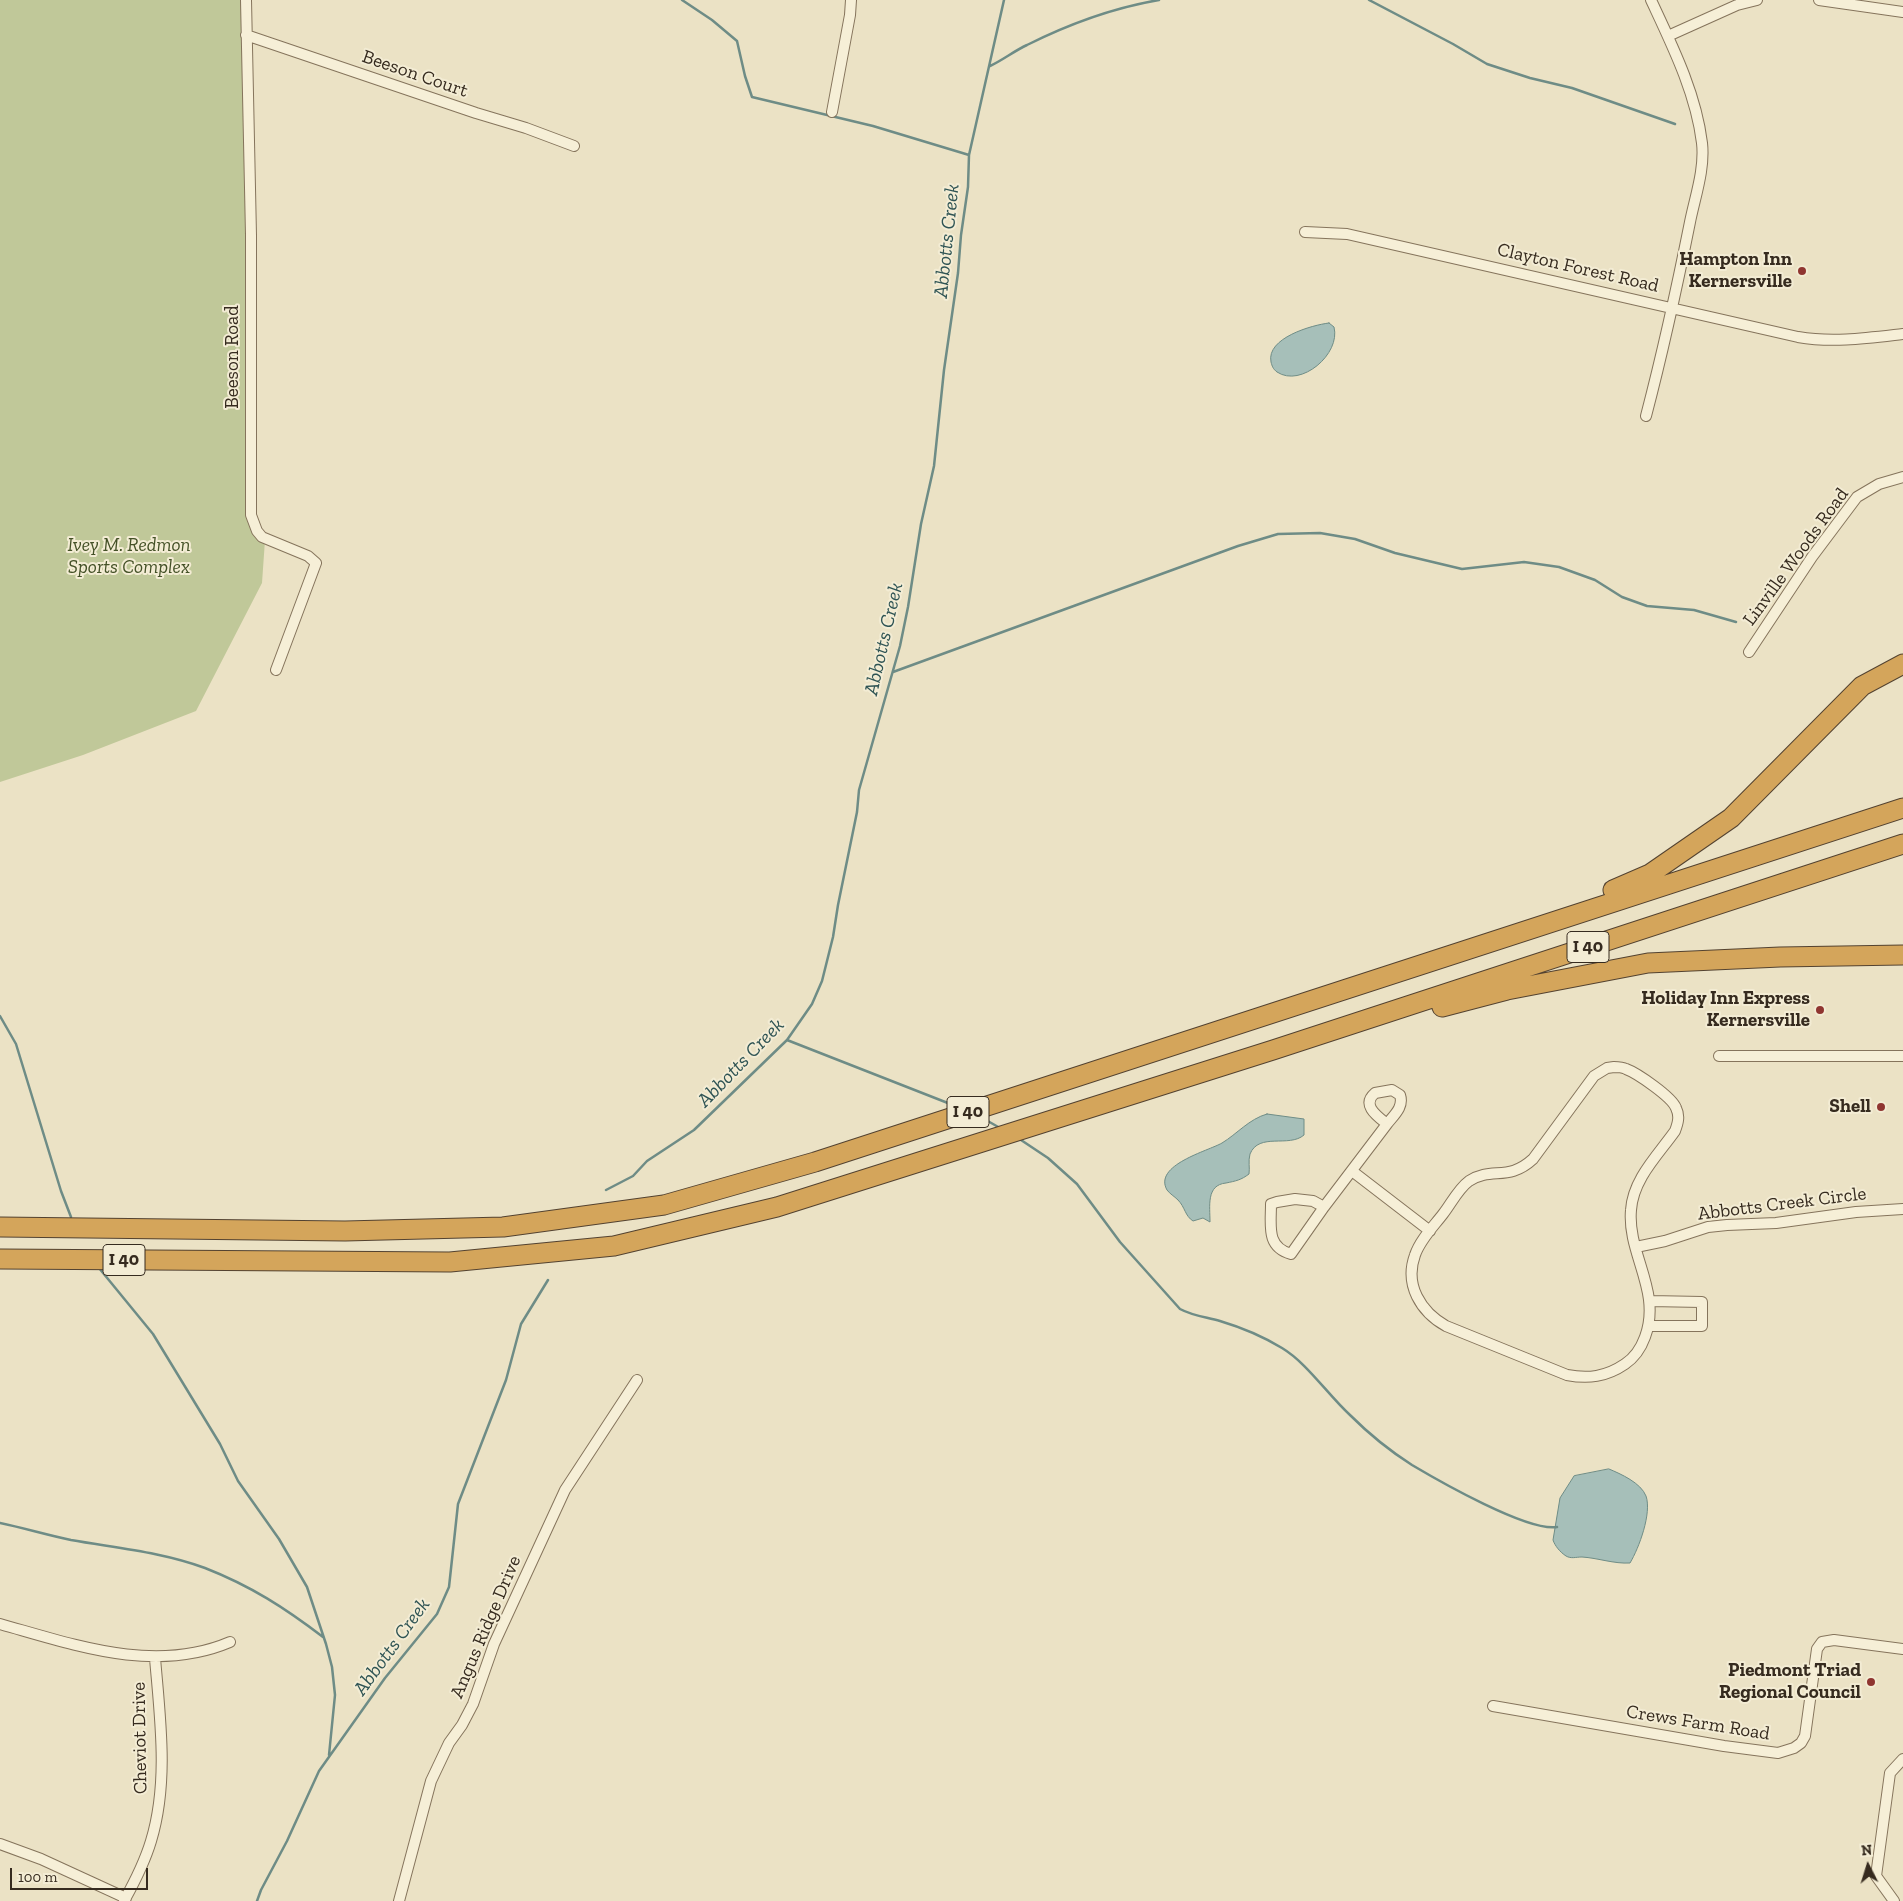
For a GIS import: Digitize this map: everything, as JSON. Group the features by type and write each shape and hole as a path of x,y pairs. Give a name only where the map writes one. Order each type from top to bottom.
{"highway":[{"path":"1456,952 1560,913 1650,874 1731,818 1862,686 1903,664"},
{"name":"I 40","path":"0,1227 345,1230 503,1226 664,1205 814,1162 1903,808"},
{"name":"I 40","path":"0,1259 450,1262 614,1246 777,1208 1273,1050 1903,844"},
{"path":"1273,1050 1507,990 1648,963 1780,957 1903,955"}],"street":[{"name":"Beeson Road","path":"246,0 251,235 251,515 256,531 262,537 308,556 316,563 276,670"},
{"path":"832,112 850,15 851,0"},
{"path":"1646,416 1673,308 1701,171 1702,146 1699,121 1691,94 1668,36 1651,0"},
{"path":"1668,36 1737,5 1756,0"},
{"path":"1819,0 1903,12"},
{"name":"Beeson Court","path":"246,35 476,114 526,128 574,146"},
{"name":"Clayton Forest Road","path":"1305,232 1347,234 1815,340 1839,340 1903,334"},
{"name":"Linville Woods Road","path":"1749,652 1812,557 1857,497 1879,484 1903,477"},
{"path":"1719,1056 1903,1056"},
{"path":"1607,1068 1622,1068 1633,1072 1672,1101 1677,1109 1678,1117 1675,1131 1642,1175 1632,1199 1631,1225 1650,1301 1650,1326 1643,1344 1627,1362 1604,1375 1580,1378 1566,1375 1435,1320 1426,1312 1414,1291 1412,1280 1414,1256 1430,1230 1469,1182 1482,1175 1512,1172 1526,1166 1594,1076 1607,1068"},
{"path":"1324,1207 1313,1201 1295,1199 1272,1204 1271,1230 1276,1246 1282,1251 1291,1254 1387,1124"},
{"path":"1352,1171 1430,1230"},
{"name":"Abbotts Creek Circle","path":"1636,1247 1665,1241 1708,1227 1776,1223 1856,1212 1903,1209"},
{"path":"1650,1301 1702,1302 1702,1326 1650,1326"},
{"name":"Angus Ridge Drive","path":"398,1901 431,1781 448,1743 462,1725 473,1704 494,1644 565,1490 637,1380"},
{"path":"0,1624 108,1653 155,1658 185,1656 212,1650 230,1642"},
{"name":"Crews Farm Road","path":"1493,1706 1724,1746 1778,1753 1794,1748 1801,1743 1805,1736 1817,1649 1822,1642 1834,1640 1903,1649"},
{"name":"Cheviot Drive","path":"125,1899 151,1841 158,1805 162,1771 155,1658"},
{"path":"1894,1901 1876,1876 1890,1772 1903,1759"},
{"path":"0,1844 41,1859 125,1899"}],"green space":[{"name":"Ivey M. Redmon Sports Complex","path":"0,0 246,0 251,515 265,540 262,583 196,711 83,755 0,782"}],"water":[{"path":"1329,323 1334,327 1335,337 1331,348 1317,366 1297,376 1287,376 1275,370 1271,362 1271,354 1276,346 1292,334"},
{"path":"1267,1114 1304,1119 1304,1135 1298,1139 1267,1142 1254,1147 1249,1157 1249,1174 1238,1180 1220,1185 1212,1192 1210,1197 1210,1222 1203,1218 1193,1221 1188,1217 1180,1203 1167,1190 1165,1181 1168,1173 1184,1160 1222,1143 1249,1123"},
{"path":"1609,1469 1635,1483 1646,1496 1646,1521 1634,1557 1630,1563 1624,1563 1568,1557 1558,1549 1553,1540 1560,1498 1574,1476"}],"waterway":[{"path":"682,0 712,20 737,41 752,97 873,126 969,155"},
{"name":"Abbotts Creek","path":"606,1190 633,1176 647,1161 694,1130 787,1040 812,1004 822,981 833,937 857,812 859,790 900,646 908,607 921,524 934,466 944,370 968,187 969,155 1004,0"},
{"path":"990,66 1022,47 1075,24 1124,7 1159,0"},
{"path":"1369,0 1487,64 1530,78 1572,88 1675,124"},
{"path":"893,672 1238,546 1278,534 1320,533 1355,539 1395,553 1462,569 1524,562 1559,567 1595,580 1622,597 1647,606 1694,610 1736,622"},
{"path":"0,1016 16,1044 61,1191 71,1217"},
{"path":"787,1040 958,1107"},
{"path":"979,1116 1000,1128"},
{"path":"1018,1138 1048,1158 1077,1184 1120,1242 1180,1309 1244,1329 1268,1340 1291,1354 1357,1422 1412,1465 1505,1514 1526,1522 1557,1527"},
{"path":"99,1268 153,1334 220,1444 238,1481 279,1539 307,1587 332,1667 335,1695 329,1755"},
{"name":"Abbotts Creek","path":"257,1901 319,1771 385,1678 437,1614 449,1587 458,1504 506,1380 521,1324 548,1280"},
{"path":"0,1523 71,1540 156,1554 205,1568 238,1582 267,1598 323,1637"}],"place":[{"name":"Hampton Inn Kernersville","path":"1802,271"},
{"name":"Holiday Inn Express Kernersville","path":"1820,1010"},
{"name":"Shell","path":"1881,1107"},
{"name":"Piedmont Triad Regional Council","path":"1871,1682"}]}
